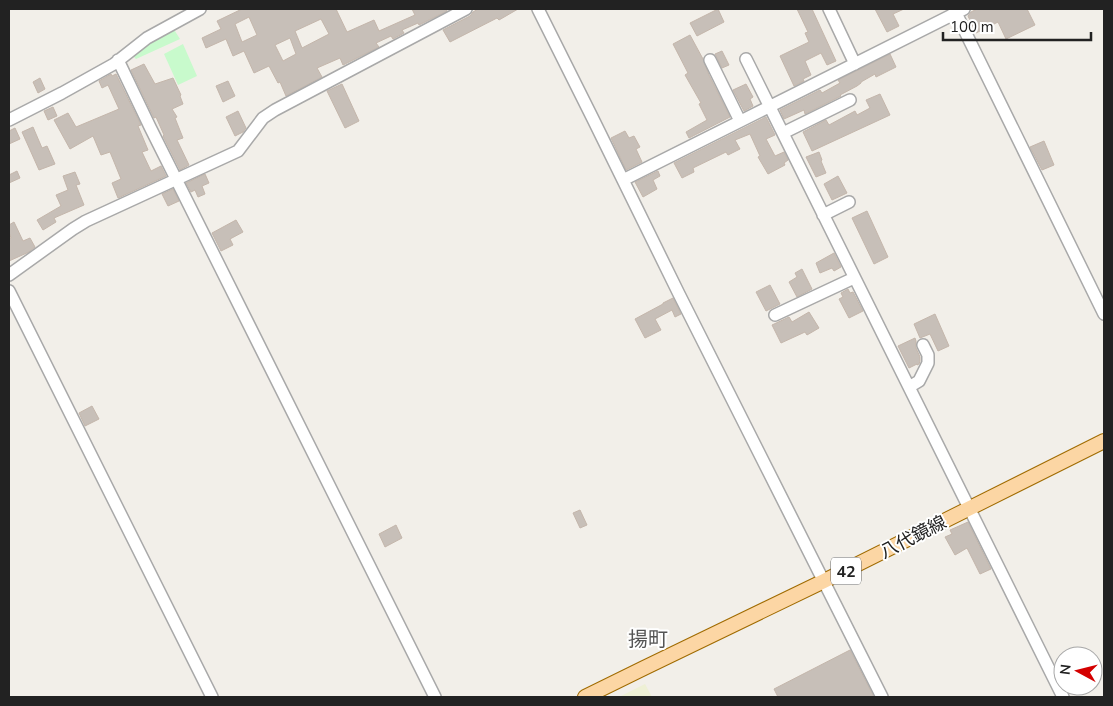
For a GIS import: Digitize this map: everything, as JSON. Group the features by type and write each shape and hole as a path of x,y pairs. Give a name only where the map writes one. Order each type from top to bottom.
{"main road":[{"name":"八代鏡線","path":"585,697 824,582 1104,441"}],"street":[{"path":"9,120 114,64 147,38 200,9"},
{"path":"9,275 86,221 238,151 264,118 275,110 466,9"},
{"path":"538,9 882,697"},
{"path":"829,9 855,64"},
{"path":"623,180 855,64 958,10 1104,314"},
{"path":"746,59 1063,697"},
{"path":"118,60 435,697"},
{"path":"710,60 740,121"},
{"path":"783,133 850,100"},
{"path":"823,215 849,202"},
{"path":"774,315 854,278"},
{"path":"9,291 212,697"},
{"path":"909,387 919,381 928,363 928,355 924,345"}],"green space":[{"path":"173,28 180,39 136,59 133,56 149,41"},
{"path":"183,44 197,76 178,85 164,54"},
{"path":"645,684 652,697 619,697"}],"building":[{"path":"242,9 336,9 347,32 374,20 379,31 415,15 412,9 446,9 447,11 419,25 418,23 402,30 404,33 393,39 391,36 376,43 379,47 343,65 340,58 317,68 322,77 286,96 280,82 278,83 269,66 254,73 244,51 233,56 226,39 206,48 202,38 221,29 217,21","holes":["249,17 257,35 242,42 235,24","321,19 329,34 302,48 295,31","290,38 296,54 283,61 275,45"]},
{"path":"478,9 518,9 499,20 497,18 450,42 443,30 470,16"},
{"path":"718,9 724,22 697,36 690,23"},
{"path":"797,9 812,9 836,61 827,65 821,53 805,61 811,75 794,86 780,56 809,42 805,33 808,32"},
{"path":"875,9 904,9 893,14 899,26 887,32"},
{"path":"977,9 1027,9 1035,25 1006,39 998,22 976,33 968,16"},
{"path":"690,35 730,117 689,138 686,132 707,120 699,104 701,103 685,75 688,73 673,44"},
{"path":"722,51 729,65 722,68 715,54"},
{"path":"890,54 896,67 876,77 875,74 841,96 805,114 804,110 784,119 780,110 820,90 822,93 840,83 838,80"},
{"path":"144,64 155,84 173,78 181,95 183,104 172,109 177,117 175,118 183,138 177,140 189,165 180,170 156,117 154,118 131,70"},
{"path":"111,74 112,76 116,74 141,125 138,126 148,150 142,152 151,171 161,166 166,176 118,198 112,183 121,179 110,152 101,155 93,136 70,149 54,120 68,113 76,127 119,109 108,85 102,88 99,81"},
{"path":"40,78 45,89 38,93 33,82"},
{"path":"228,81 235,96 223,102 216,86"},
{"path":"342,84 359,121 345,128 327,91"},
{"path":"746,84 753,97 750,99 753,106 744,111 733,90"},
{"path":"880,94 890,115 812,151 803,132 826,120 829,125 855,111 857,115 870,108 866,100"},
{"path":"53,107 57,116 48,120 44,111"},
{"path":"238,111 246,128 235,136 226,117"},
{"path":"766,117 775,135 766,139 775,156 784,152 788,160 784,163 785,165 768,174 758,157 760,156 750,134 735,140 740,149 728,155 726,152 693,168 694,172 682,178 674,163"},
{"path":"33,127 42,148 47,146 55,164 39,170 22,132"},
{"path":"15,128 20,139 9,144 9,131"},
{"path":"625,131 629,138 634,136 640,147 636,149 642,162 626,170 611,138"},
{"path":"1044,141 1054,165 1042,170 1030,147"},
{"path":"819,152 826,173 816,177 806,157"},
{"path":"17,171 20,178 9,183 9,175"},
{"path":"658,171 660,176 653,180 657,189 643,197 635,182"},
{"path":"75,172 80,184 76,185 84,205 54,218 56,222 43,230 37,220 61,206 56,195 68,190 63,176"},
{"path":"205,174 209,183 202,186 205,194 198,197 195,190 191,192 186,183"},
{"path":"838,176 847,193 832,200 824,184"},
{"path":"173,189 179,201 168,206 162,194"},
{"path":"867,211 888,257 874,264 852,218"},
{"path":"236,220 243,232 230,239 233,245 221,251 212,233"},
{"path":"14,222 23,241 30,238 35,247 29,252 9,261 9,239 11,238 9,225"},
{"path":"834,253 841,267 834,271 832,268 820,273 816,263"},
{"path":"802,269 812,289 797,297 789,282 797,277 795,273"},
{"path":"770,285 780,304 766,311 756,292"},
{"path":"848,289 850,293 853,292 863,311 849,318 839,299 843,297 841,293"},
{"path":"673,298 681,314 675,317 672,310 655,319 661,330 645,338 635,319"},
{"path":"809,312 819,328 807,335 805,332 781,343 772,325 789,317 792,322"},
{"path":"935,314 949,346 938,351 930,334 920,338 914,324"},
{"path":"915,338 920,361 919,364 909,368 898,346"},
{"path":"92,406 99,419 85,426 79,413"},
{"path":"580,510 587,525 580,528 573,513"},
{"path":"968,522 991,569 980,574 967,548 955,555 945,537 952,534 950,530"},
{"path":"396,525 402,538 385,547 379,534"},
{"path":"850,650 874,697 778,697 774,689"}],"district":[{"name":"揚町","path":"648,639"}]}
